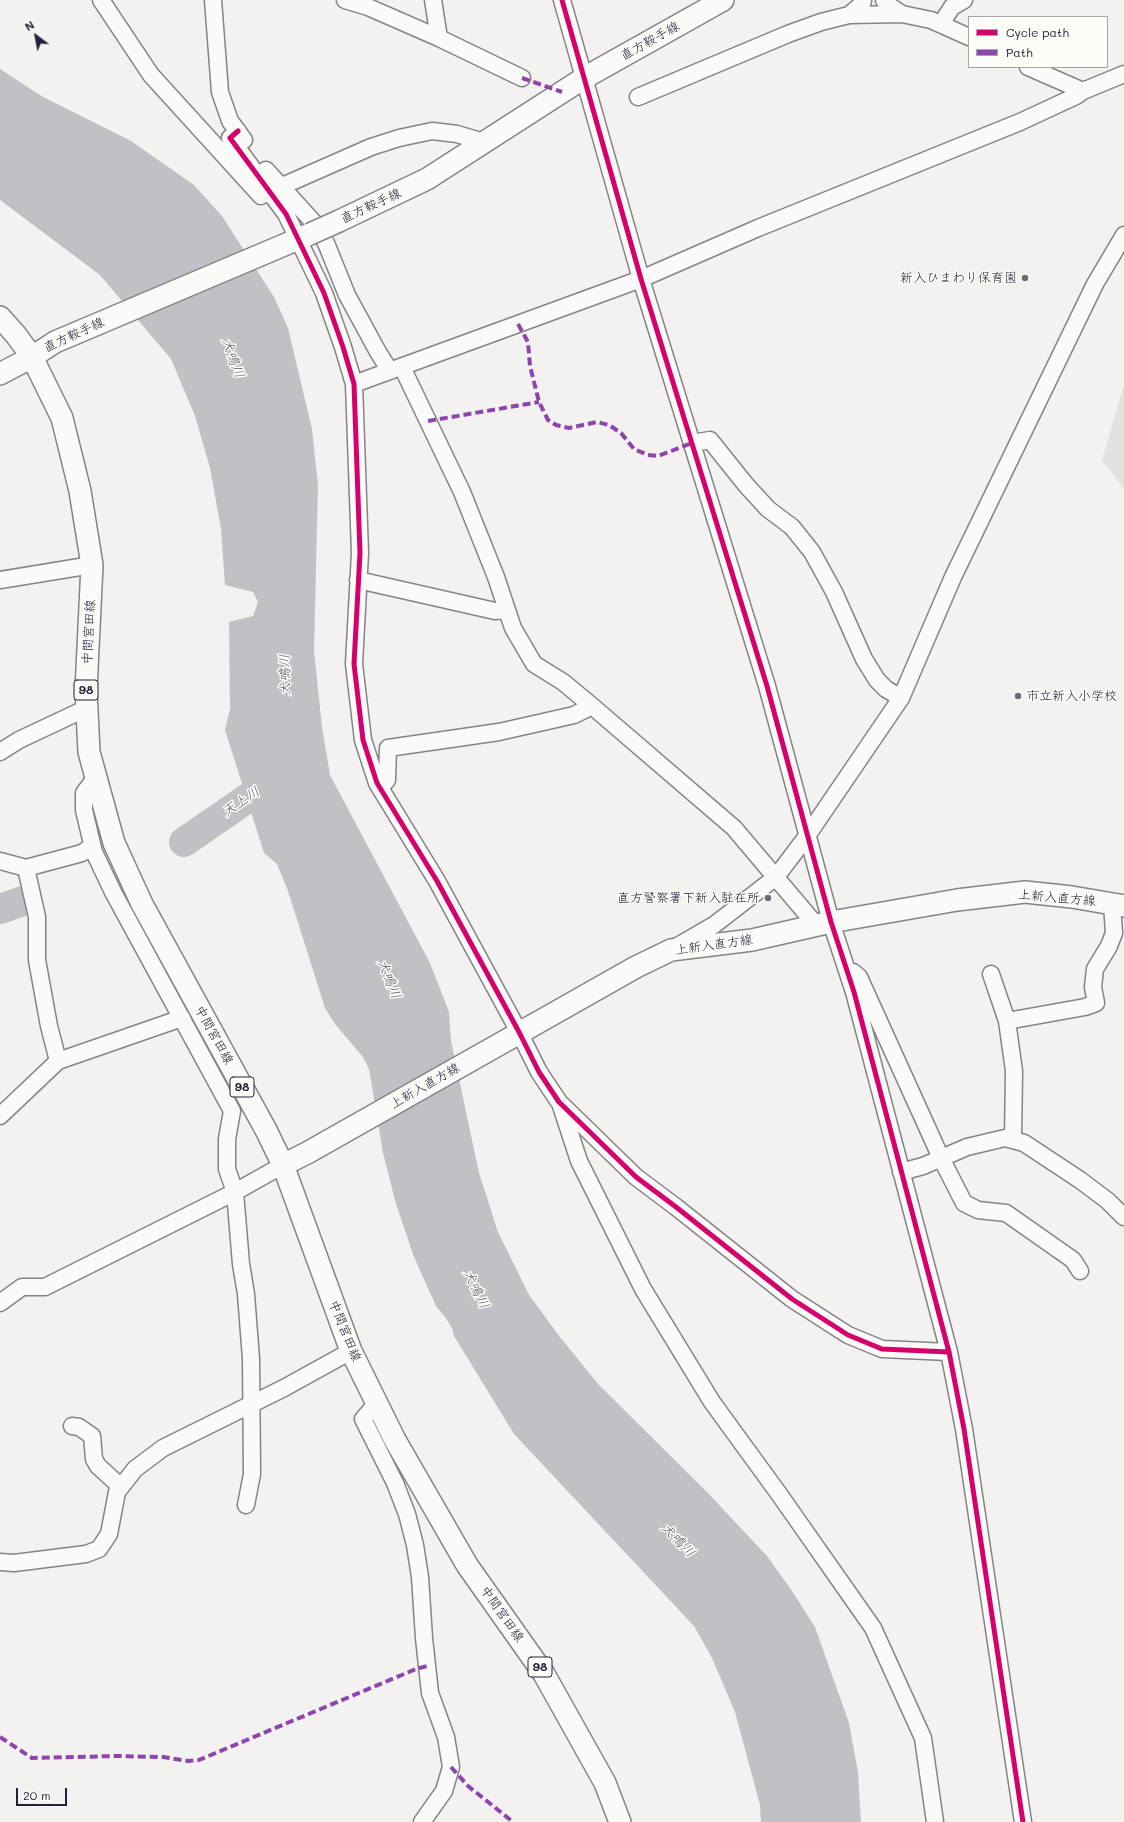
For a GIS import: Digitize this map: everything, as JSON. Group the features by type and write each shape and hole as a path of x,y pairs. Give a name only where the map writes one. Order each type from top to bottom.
{"main road":[{"name":"直方鞍手線","path":"0,374 32,357 55,342 298,239 427,179 584,78 723,0"},
{"name":"中間宮田線","path":"0,317 16,335 32,357 62,418 80,491 92,565 86,690 89,752 114,843 142,904 266,1130 282,1165 351,1351 395,1440 467,1565 544,1674 605,1783 620,1822"},
{"name":"上新入直方線","path":"282,1165 307,1153 515,1034 636,967 672,950 752,940 824,923 957,900 1025,892 1072,897 1118,905"}],"street":[{"path":"101,0 151,75 233,164 298,239"},
{"path":"213,0 220,92 230,121 254,156 280,187 316,225 326,243 347,295 378,352 396,369 462,492 496,577 512,628 534,664 563,682 734,828 776,877 824,923"},
{"path":"345,0 368,7 439,38 522,78"},
{"path":"434,0 439,38"},
{"path":"562,0 641,279 767,686 807,836 824,923 845,966 854,992 949,1352 964,1429 1023,1822"},
{"path":"849,15 862,4 863,0"},
{"path":"884,0 888,5 902,14"},
{"path":"941,24 952,7 964,0"},
{"path":"638,97 788,34 821,22 849,15 902,14 931,20 968,37"},
{"path":"1030,68 1083,91"},
{"path":"354,384 641,279 758,228 1020,122 1076,96 1083,91 1124,74"},
{"path":"238,131 230,138 286,214 324,293 354,384 360,553 354,664 364,740 377,783 437,881 515,1034 560,1102 636,1177 676,1206 775,1286 848,1335 882,1349 949,1352"},
{"path":"280,187 371,147 399,138 432,131 457,134 484,142"},
{"path":"672,950 714,925 776,877 807,836 900,698 952,577 1096,284 1124,235"},
{"path":"692,443 710,440 746,485 768,509 792,527 812,552 834,592 864,659 877,680 886,689 900,698"},
{"path":"0,580 92,565"},
{"path":"358,580 495,611 507,610"},
{"path":"380,788 387,780 388,748 499,732 574,715 592,706"},
{"path":"0,752 19,740 87,708"},
{"path":"96,777 84,793 84,810 92,846 113,892 232,1111 227,1139 227,1170 234,1192 241,1264 247,1302 251,1359 252,1474 246,1505"},
{"path":"0,861 26,868 82,853 92,846"},
{"path":"26,868 37,917 37,960 49,1026 58,1061"},
{"path":"1007,1020 1085,1007 1096,1003 1092,987 1095,969 1109,946 1114,933 1118,905"},
{"path":"845,966 859,977 941,1158 964,1203 978,1210 1006,1213 1073,1260 1080,1271"},
{"path":"991,974 1007,1020 1014,1071 1013,1140"},
{"path":"0,1116 58,1061 182,1018"},
{"path":"560,1102 579,1161 643,1289 712,1402 873,1628 922,1738 935,1822"},
{"path":"901,1172 923,1166 967,1147 1005,1138 1024,1143 1080,1180 1108,1201 1124,1217"},
{"path":"0,1303 22,1287 45,1287 234,1192 282,1165"},
{"path":"0,1562 14,1563 86,1554 100,1549 109,1534 117,1492 135,1469 163,1448 252,1404 351,1351"},
{"path":"377,1403 363,1419 395,1483 407,1514 415,1545 420,1576 424,1638 430,1693 446,1737 451,1767 444,1791 422,1822"},
{"path":"72,1426 79,1428 92,1436 94,1459 96,1463 121,1487"}],"shaded area":[{"path":"1124,384 1124,489 1102,460"}],"water":[{"name":"犬鳴川","path":"0,69 43,97 131,141 194,185 222,216 274,297 288,328 312,429 318,486 314,651 322,727 330,775 430,963 449,1012 451,1041 479,1173 498,1232 529,1295 560,1337 599,1385 706,1491 767,1556 815,1627 849,1723 858,1772 861,1822 761,1822 760,1805 735,1712 712,1658 694,1626 514,1434 454,1336 452,1328 436,1306 414,1257 396,1204 383,1153 369,1069 363,1057 335,1024 325,1008 288,891 277,864 264,853 225,730 230,709 229,622 253,616 258,602 253,592 225,585 221,529 210,468 195,416 171,359 100,275 0,200"}],"waterway":[{"name":"天上川","path":"184,842 280,776"},
{"name":"天上川","path":"0,909 23,901"}],"marked path":[{"path":"522,78 562,92"},
{"path":"518,324 528,342 530,366 539,402 548,420 556,425 569,428 597,422 609,425 621,433 634,449 648,455 658,456 692,443"},
{"path":"428,421 539,402"},
{"path":"0,1737 32,1758 116,1756 163,1757 188,1761 199,1760 416,1669 427,1666"},
{"path":"451,1767 468,1786 513,1822"}],"cycle path":[{"path":"562,0 641,279 767,686 831,922 854,992 949,1352 964,1429 1023,1822"},
{"path":"238,131 230,138 286,214 324,293 354,384 360,553 354,664 363,740 377,783 437,881 519,1032 539,1072 559,1102 636,1177 792,1299 848,1335 882,1349 949,1352"}],"place":[{"name":"新入ひまわり保育園","path":"1025,278"},
{"name":"市立新入小学校","path":"1018,696"},
{"name":"直方警察署下新入駐在所","path":"768,898"}]}
